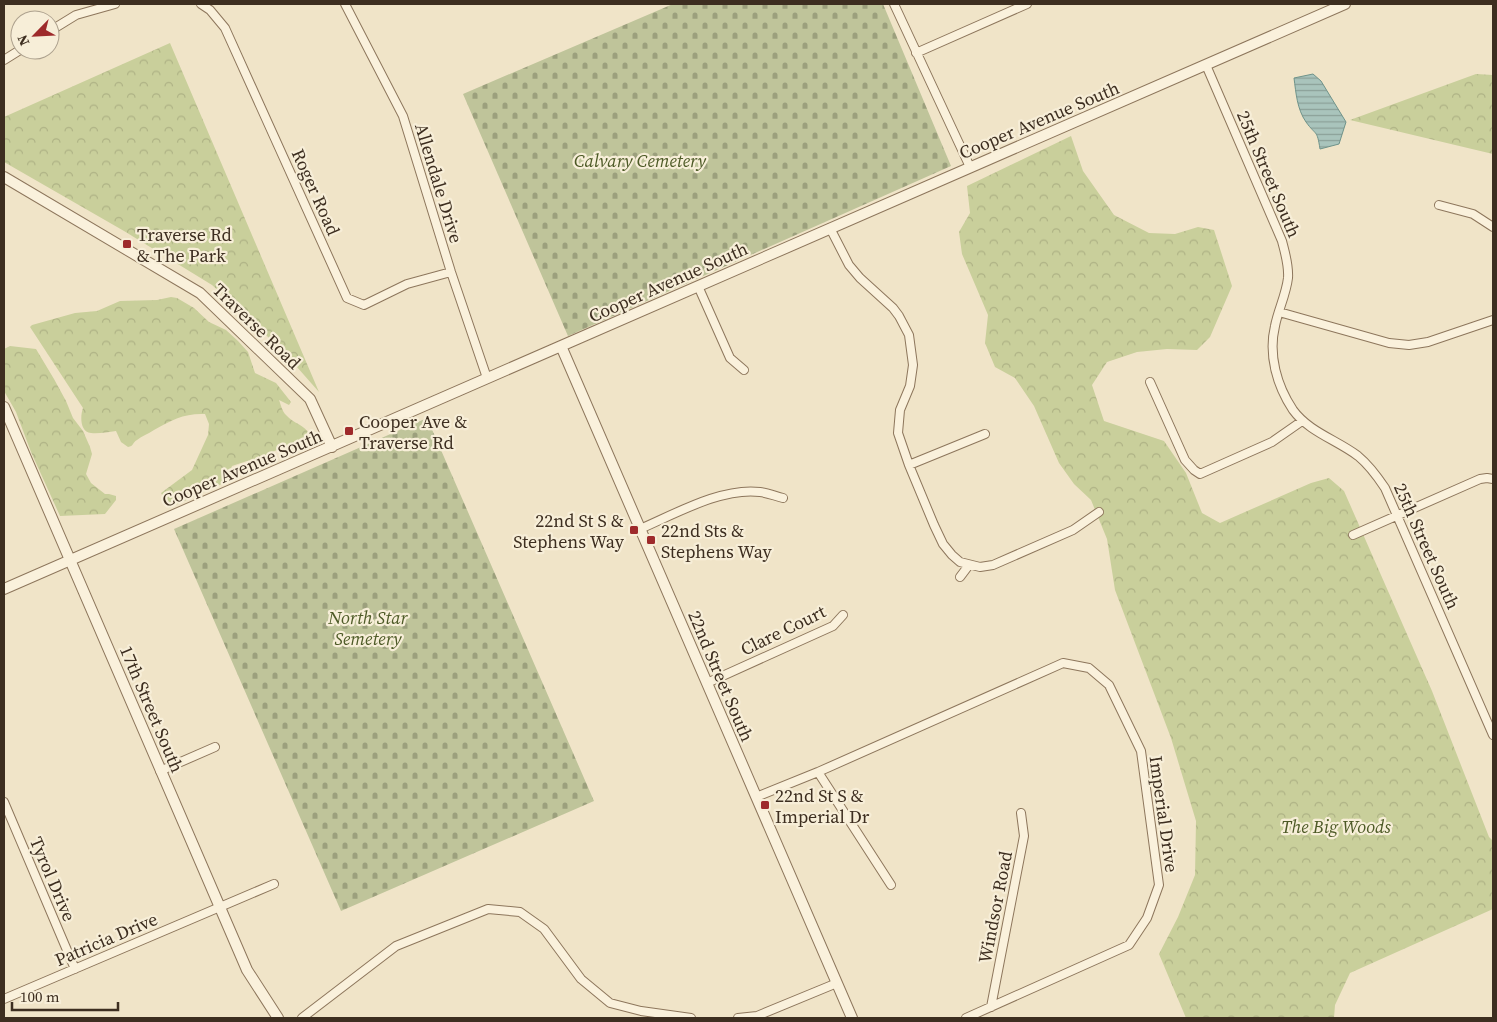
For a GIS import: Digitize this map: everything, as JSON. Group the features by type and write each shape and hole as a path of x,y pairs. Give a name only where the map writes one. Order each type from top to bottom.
{"street":[{"path":"60,25 76,15 115,4"},
{"name":"Roger Road","path":"201,4 210,10 225,28 347,298 364,305 407,284 451,272"},
{"name":"Allendale Drive","path":"345,4 403,116 451,272 487,378"},
{"path":"894,4 970,167"},
{"path":"916,53 1027,4"},
{"name":"Cooper Avenue South","path":"4,589 1345,4"},
{"name":"25th Street South","path":"1206,65 1287,258 1288,278 1275,326 1273,341 1273,356 1277,378 1286,399 1302,421 1356,455 1366,464 1385,488 1493,735"},
{"name":"Traverse Road","path":"4,177 200,293 310,399 332,447"},
{"path":"1439,205 1473,214 1493,227"},
{"path":"830,228 849,266 893,308 909,336 913,365 910,386 900,410 898,433 909,465 943,544 952,556 960,562 969,565 980,566 1000,563 1073,530 1099,512"},
{"path":"698,286 730,358 744,370"},
{"path":"1279,312 1389,343 1409,345 1428,342 1493,320"},
{"name":"22nd Street South","path":"561,346 852,1018"},
{"path":"1150,382 1184,460 1200,474 1272,442 1302,421"},
{"name":"17th Street South","path":"5,411 247,970 278,1018"},
{"path":"909,465 985,434"},
{"path":"1353,535 1480,480 1493,479"},
{"path":"640,529 711,498 734,493 760,492 783,498"},
{"path":"960,577 969,565"},
{"name":"Clare Court","path":"707,683 833,626 843,616"},
{"name":"Imperial Drive","path":"756,797 818,772 1063,663 1089,668 1109,684 1141,751 1159,885 1146,918 1129,945 966,1018"},
{"path":"160,771 215,747"},
{"path":"818,772 891,885"},
{"name":"Tyrol Drive","path":"4,802 75,969"},
{"name":"Windsor Road","path":"991,1007 1024,836 1021,813"},
{"name":"Patricia Drive","path":"4,999 274,884"},
{"path":"302,1018 396,946 488,909 520,912 544,929 581,979 610,1003 641,1014 691,1018"},
{"path":"738,1018 757,1016 837,983"}],"green space":[{"name":"Calvary Cemetery","path":"673,4 883,4 951,166 568,336 463,94"},
{"path":"170,43 319,392 289,358 246,315 212,285 124,231 4,162 4,117"},
{"path":"1476,74 1493,75 1493,154 1350,120"},
{"name":"The Big Woods","path":"1071,136 1083,171 1114,215 1149,233 1175,234 1198,227 1214,230 1232,286 1210,337 1197,350 1167,349 1137,352 1107,362 1092,385 1104,421 1164,441 1186,473 1202,513 1220,523 1311,483 1329,478 1344,491 1432,691 1489,837 1493,841 1493,909 1350,973 1335,1005 1334,1018 1186,1018 1159,954 1178,917 1195,875 1196,821 1171,738 1115,590 1107,539 1091,500 1074,484 1059,463 1034,406 1015,378 995,367 985,343 988,315 962,254 959,232 970,213 967,186"},
{"path":"171,297 177,298 194,308 209,322 226,330 238,341 248,352 255,373 276,383 291,402 289,405 279,400 285,413 289,418 305,428 310,435 304,450 277,450 265,459 278,462 266,466 258,466 247,461 232,466 226,482 169,508 161,493 192,470 208,435 209,424 205,414 185,416 172,420 141,437 128,447 121,442 116,431 87,432 82,423 81,415 83,408 30,327 75,313 97,311 120,301 157,300"},
{"path":"10,346 36,349 54,379 90,447 92,454 86,474 91,483 105,494 116,496 116,500 105,514 60,516 31,452 16,412 4,391 4,349"},
{"name":"North Star Semetery","path":"427,418 594,801 341,911 174,529"}],"water":[{"path":"1313,74 1321,81 1346,122 1339,144 1320,149 1317,135 1306,122 1301,112 1297,101 1294,78"}],"place":[{"name":"Traverse Rd & The Park","path":"127,244"},
{"name":"Cooper Ave & Traverse Rd","path":"349,431"},
{"name":"22nd St S & Stephens Way","path":"634,530"},
{"name":"22nd Sts & Stephens Way","path":"651,540"},
{"name":"22nd St S & Imperial Dr","path":"765,805"}]}
